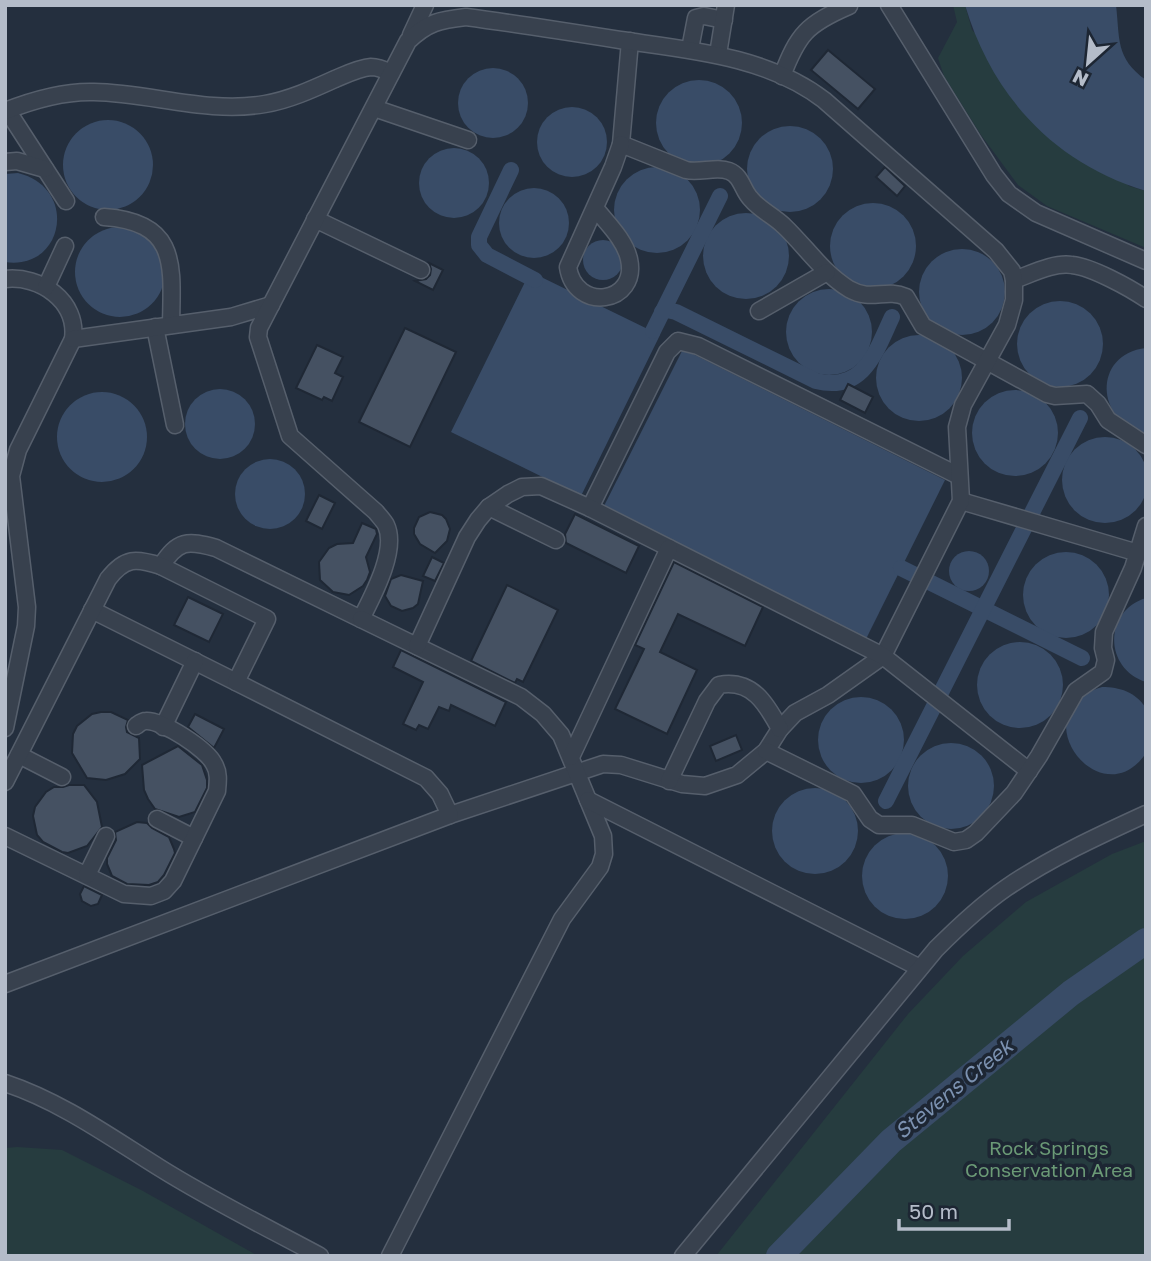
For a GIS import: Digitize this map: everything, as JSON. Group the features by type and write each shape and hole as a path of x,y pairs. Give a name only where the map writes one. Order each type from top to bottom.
{"lane":[{"path":"361,619 385,564 389,543 387,527 376,512 290,436 258,337 258,328 425,5"},
{"path":"889,5 994,175 1009,194 1036,213 1146,261"},
{"path":"782,76 791,52 802,34 813,24 849,6"},
{"path":"5,984 450,815 574,765 621,765 682,785 705,786 737,775 766,751 780,729 795,713 828,695 883,656 961,501 957,427 963,405 988,363 1011,313 1014,280 1006,262 996,251 814,92 782,76 718,54 467,11 423,27 408,41"},
{"path":"690,49 699,16 725,13 718,54"},
{"path":"595,208 624,247 629,260 626,284 619,292 609,297 598,298 576,288 569,279 568,267 621,144 630,41"},
{"path":"66,201 6,111 58,95 91,91 244,107 291,97 370,67 391,73"},
{"path":"374,108 468,140"},
{"path":"621,144 697,173 721,169 729,171 742,182 750,198 783,224 827,272 852,290 864,295 889,293 906,297 923,326 1047,394 1087,394 1093,398 1108,420 1146,445"},
{"path":"5,162 17,160 45,169"},
{"path":"104,217 129,220 142,226 163,244 172,267 163,326 175,425"},
{"path":"316,219 421,270"},
{"path":"46,287 65,246"},
{"path":"1014,280 1050,268 1072,265 1125,286 1146,299"},
{"path":"759,311 827,272"},
{"path":"5,279 23,279 55,293 68,311 74,329 73,339 18,450 11,475 9,497 27,607 26,626 5,728"},
{"path":"73,339 231,317 271,305"},
{"path":"590,508 667,352 678,341 687,341 698,346 959,475"},
{"path":"417,646 467,537 489,507 522,487 541,486 590,508 883,656 1029,771"},
{"path":"961,501 1138,552"},
{"path":"489,507 556,540"},
{"path":"766,751 853,794 870,819 879,825 912,825 954,842 966,841 1014,793 1076,691 1103,672 1106,660 1103,648 1104,632 1126,585 1146,526"},
{"path":"161,566 172,549 183,544 198,543 216,548 521,697 543,713 561,735 603,836 604,854 600,867 562,919 390,1256"},
{"path":"574,765 669,548"},
{"path":"5,782 108,579 117,568 128,561 143,560 161,566 267,619 236,682"},
{"path":"92,610 426,778 440,794 450,815"},
{"path":"163,727 195,662"},
{"path":"669,780 707,701 719,685 731,683 756,694 767,706 780,729"},
{"path":"5,835 124,894 151,896 164,891 173,881 217,791 216,766 197,744 163,727 148,721 136,726"},
{"path":"19,755 62,777"},
{"path":"588,800 920,968"},
{"path":"683,1256 936,949 971,915 1004,889 1085,842 1146,814"},
{"path":"157,819 194,838"},
{"path":"87,876 106,836"},
{"path":"5,1083 37,1094 117,1139 202,1194 320,1256"}],"green space":[{"path":"953,5 965,5 972,30 1129,186 1146,191 1146,248 1047,206 1018,185 981,135 944,76 938,58 957,22"},
{"name":"Rock Springs Conservation Area","path":"1146,841 1146,1256 716,1256 908,1014 963,956 1026,902 1112,854"},
{"path":"5,1148 62,1150 143,1191 258,1256 5,1256"}],"water":[{"path":"965,5 1116,5 1124,55 1136,72 1146,80 1146,191 1113,179 1083,163 1055,144 1031,122 992,69"},
{"path":"500,68 513,74 522,83 526,89 526,117 518,128 507,136 486,138 468,128 460,117 458,96 468,78 479,70"},
{"path":"699,80 723,87 735,99 742,123 735,147 723,159 699,166 675,159 663,147 656,123 663,99 675,87"},
{"path":"579,107 592,113 601,122 605,128 605,156 597,167 586,175 565,177 547,167 539,156 537,135 547,117 558,109"},
{"path":"108,120 125,124 140,133 149,148 153,165 149,182 140,197 125,206 108,210 91,206 76,197 67,182 63,165 67,148 76,133 91,124"},
{"path":"790,126 814,133 826,145 833,169 826,193 814,205 790,212 766,205 754,193 747,169 754,145 766,133"},
{"path":"461,148 474,154 483,163 487,169 487,197 479,208 468,216 447,218 429,208 421,197 419,176 429,158 440,150"},
{"path":"657,167 681,174 693,186 700,210 693,234 681,246 657,253 633,246 621,234 614,210 621,186 633,174"},
{"path":"18,173 37,182 50,195 56,210 56,226 51,242 40,254 25,261 5,262 5,174"},
{"path":"541,188 554,194 563,203 567,209 567,237 559,248 548,256 527,258 509,248 501,237 499,216 509,198 520,190"},
{"path":"873,203 897,210 909,222 916,246 909,270 897,282 873,289 849,282 837,270 830,246 837,222 849,210"},
{"path":"746,213 770,220 782,232 789,256 782,280 770,292 746,299 722,292 710,280 703,256 710,232 722,220"},
{"path":"120,227 137,231 152,240 161,255 165,272 161,289 152,304 137,313 120,317 103,313 88,304 79,289 75,272 79,255 88,240 103,231"},
{"path":"603,240 617,246 623,260 617,274 603,280 589,274 583,260 589,246"},
{"path":"962,249 986,256 998,268 1005,292 998,316 986,328 962,335 938,328 926,316 919,292 926,268 938,256"},
{"path":"537,275 660,335 581,496 451,432 526,280 533,283"},
{"path":"829,289 853,296 865,308 872,332 865,356 853,368 829,375 805,368 793,356 786,332 793,308 805,296"},
{"path":"1060,301 1084,308 1096,320 1103,344 1096,368 1084,380 1060,387 1036,380 1024,368 1017,344 1024,320 1036,308"},
{"path":"919,335 943,342 955,354 962,378 955,402 943,414 919,421 895,414 883,402 876,378 883,354 895,342"},
{"path":"1146,348 1146,433 1129,427 1117,416 1109,403 1107,389 1109,375 1116,362 1128,353"},
{"path":"683,349 945,480 865,641 602,510"},
{"path":"227,389 240,395 249,404 253,410 253,438 245,449 234,457 213,459 195,449 187,438 185,417 195,399 206,391"},
{"path":"1015,390 1039,397 1051,409 1058,433 1051,457 1039,469 1015,476 991,469 979,457 972,433 979,409 991,397"},
{"path":"102,392 119,396 134,405 143,420 147,437 143,454 134,469 119,478 102,482 85,478 70,469 61,454 57,437 61,420 70,405 85,396"},
{"path":"1105,437 1129,444 1141,456 1148,480 1141,504 1129,516 1105,523 1081,516 1069,504 1062,480 1069,456 1081,444"},
{"path":"277,459 290,465 299,474 303,480 303,508 295,519 284,527 263,529 245,519 237,508 235,487 245,469 256,461"},
{"path":"969,551 977,552 983,557 988,563 988,579 983,585 977,590 969,591 961,590 955,585 950,579 949,571 950,563 955,557 961,552"},
{"path":"1066,552 1090,559 1102,571 1109,595 1102,619 1090,631 1066,638 1042,631 1030,619 1023,595 1030,571 1042,559"},
{"path":"1146,598 1146,682 1132,675 1122,665 1114,640 1122,615 1132,605"},
{"path":"1020,642 1044,649 1056,661 1063,685 1056,709 1044,721 1020,728 996,721 984,709 977,685 984,661 996,649"},
{"path":"1102,687 1127,692 1146,708 1146,753 1128,770 1109,774 1091,768 1076,754 1067,737 1067,718 1078,700"},
{"path":"861,697 885,704 897,716 904,740 897,764 885,776 861,783 837,776 825,764 818,740 825,716 837,704"},
{"path":"951,743 975,750 987,762 994,786 987,810 975,822 951,829 927,822 915,810 908,786 915,762 927,750"},
{"path":"815,788 839,795 851,807 858,831 851,855 839,867 815,874 791,867 779,855 772,831 779,807 791,795"},
{"path":"905,833 929,840 941,852 948,876 941,900 929,912 905,919 881,912 869,900 862,876 869,852 881,840"}],"building":[{"path":"828,50 875,89 858,109 811,70"},
{"path":"885,167 905,186 897,196 876,177"},
{"path":"429,263 443,270 433,290 415,281 426,279 430,275"},
{"path":"405,328 456,352 410,447 359,422"},
{"path":"317,345 343,357 335,373 343,377 332,401 324,397 322,400 296,388"},
{"path":"848,384 873,397 865,413 840,400"},
{"path":"319,495 335,503 322,529 306,521"},
{"path":"430,512 442,515 450,529 447,541 435,553 420,544 414,534 419,517"},
{"path":"575,514 639,546 626,573 566,543 565,534"},
{"path":"362,523 376,529 377,534 366,557 370,572 367,580 349,595 333,592 320,580 319,562 329,548 337,544 353,543"},
{"path":"432,557 444,563 435,581 423,576"},
{"path":"674,562 763,607 745,646 678,614 660,652 697,670 667,734 615,709 644,649 635,645"},
{"path":"401,575 423,581 418,604 402,611 391,606 385,596 391,579"},
{"path":"507,585 558,610 523,682 517,679 515,683 471,661"},
{"path":"188,597 223,614 209,642 174,625"},
{"path":"401,650 506,702 495,726 451,705 449,711 439,707 428,729 419,725 416,730 403,724 423,682 393,667"},
{"path":"111,712 128,720 127,732 139,738 140,759 125,774 106,780 87,778 72,753 73,734 77,726 92,714"},
{"path":"195,714 224,729 214,748 188,727"},
{"path":"736,735 742,750 716,761 710,746"},
{"path":"178,746 202,765 207,780 207,788 195,812 179,817 155,809 144,790 142,765"},
{"path":"84,785 97,802 102,827 87,846 68,853 43,842 37,835 33,816 35,807 46,792 54,787"},
{"path":"137,822 147,823 169,837 175,853 164,875 158,882 149,885 127,884 112,876 107,864 107,858 116,840 115,832"},
{"path":"84,886 102,895 98,904 91,906 82,901 80,894"}],"waterway":[{"path":"511,170 479,237 479,245 487,255 535,280"},
{"path":"653,331 720,196"},
{"path":"662,312 676,312 816,381 832,383 846,381 866,366 892,317"},
{"path":"886,801 1080,418"},
{"path":"901,568 1082,658"},
{"name":"Stevens Creek","path":"779,1256 891,1141 1071,993 1146,941"}]}
